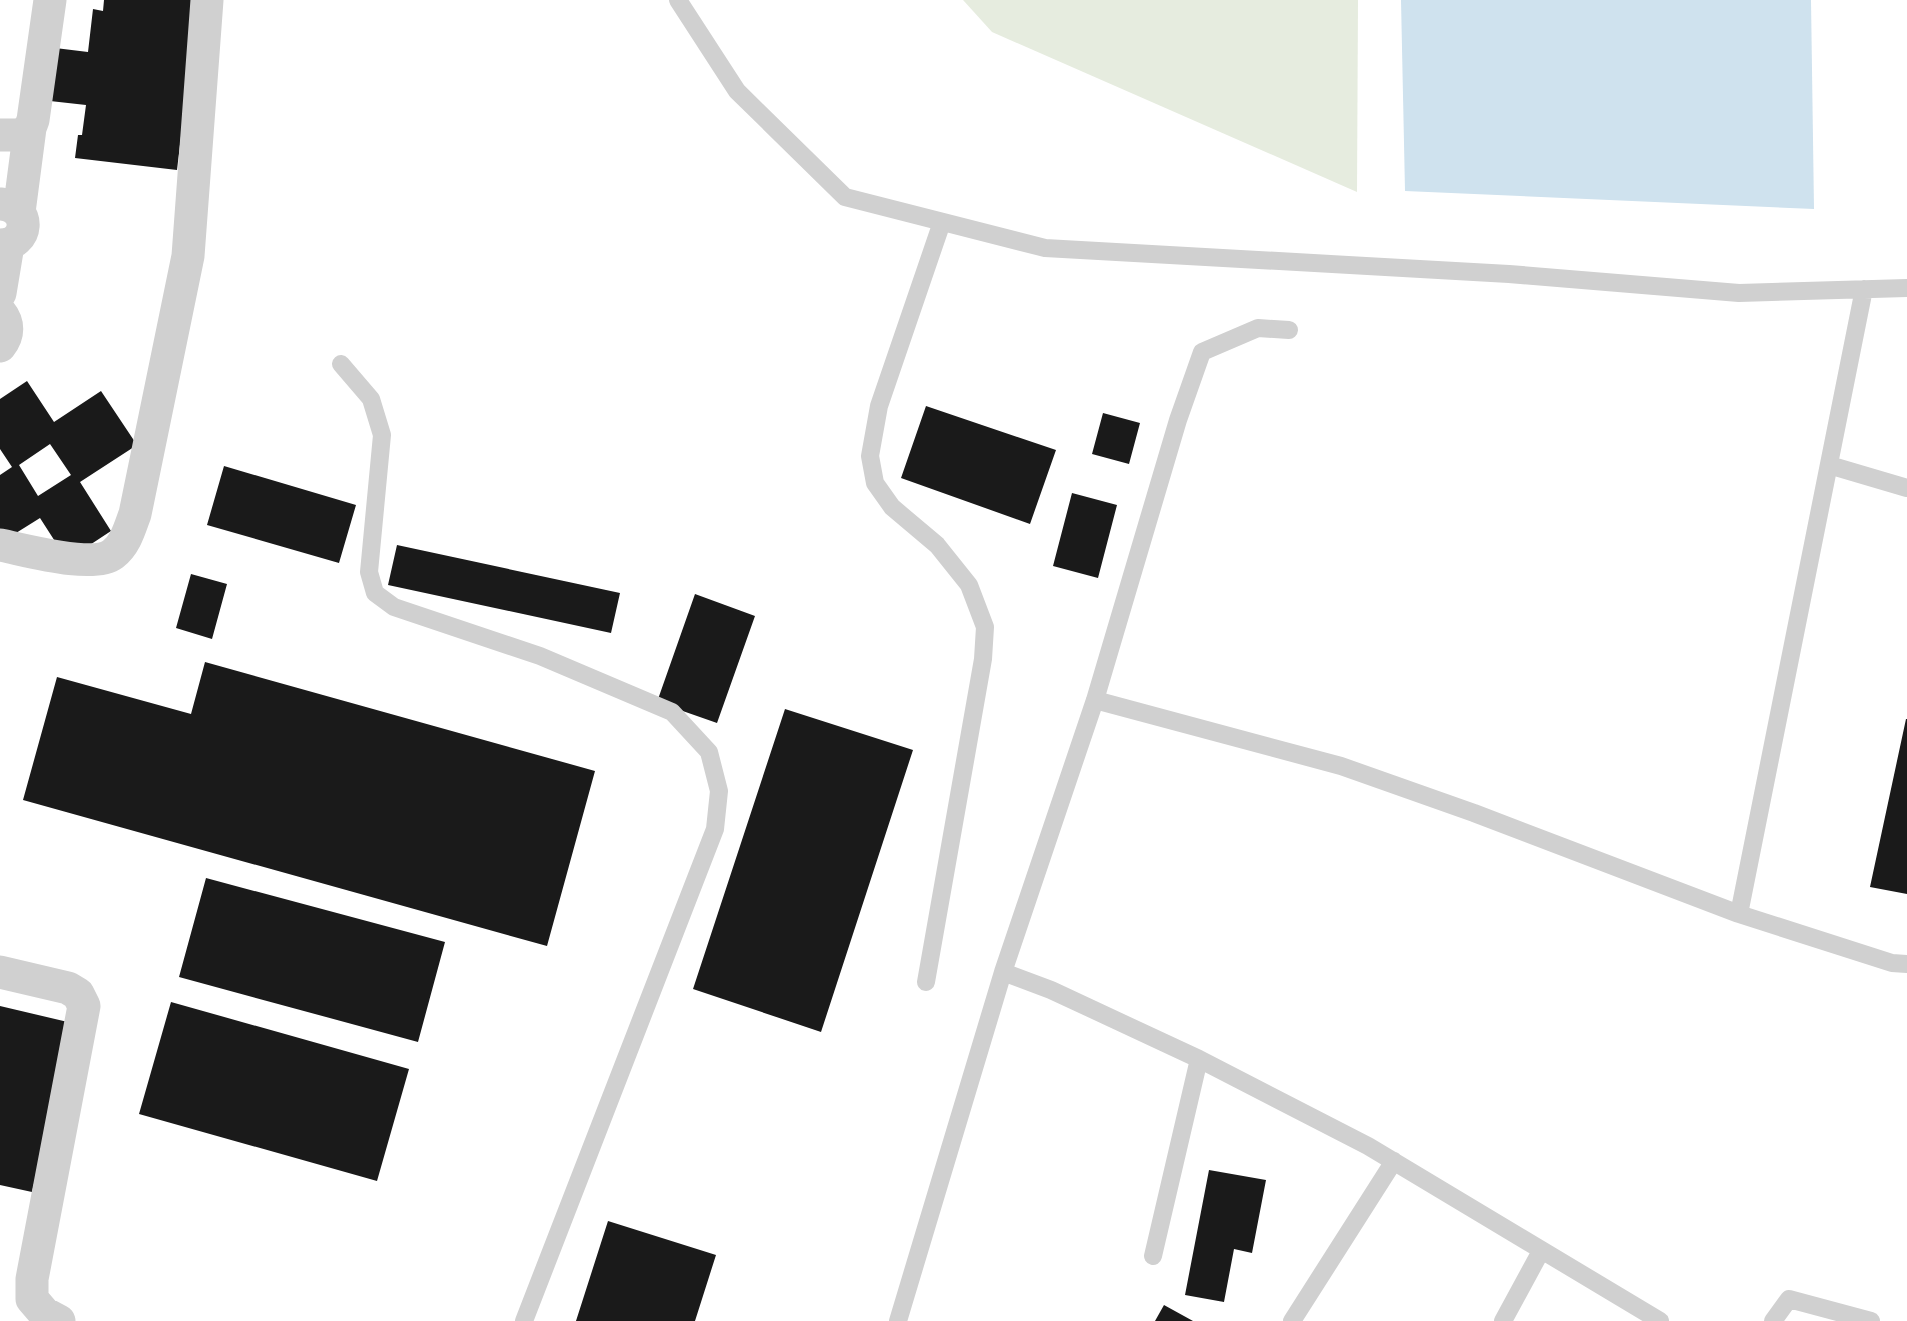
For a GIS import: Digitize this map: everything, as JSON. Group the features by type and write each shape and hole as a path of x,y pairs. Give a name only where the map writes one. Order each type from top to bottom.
{"street":[{"path":"0,293 4,245 18,239 23,229 23,223 6,203 12,133 38,95 50,0"},
{"path":"0,545 80,560 98,560 113,554 123,543 135,514 188,256 207,0"},
{"path":"0,312 7,328 5,339 0,346"},
{"path":"0,972 68,988 78,994 84,1006 32,1279 32,1299 44,1313 59,1321"}],"lane":[{"path":"678,0 738,91 845,197 1045,248 1509,274 1739,293 1907,288"},
{"path":"926,982 983,659 985,627 969,585 937,545 892,507 875,483 870,456 879,406 942,222"},
{"path":"1739,914 1864,289"},
{"path":"898,1321 1003,972 1095,700 1178,420 1202,352 1258,328 1289,330"},
{"path":"341,364 371,399 382,435 369,572 375,593 394,607 540,656 672,712 709,752 719,791 716,830 524,1321"},
{"path":"1829,465 1907,488"},
{"path":"1095,700 1341,766 1474,813 1739,914 1892,963 1907,964"},
{"path":"1003,972 1051,990 1199,1059 1368,1146 1660,1321"},
{"path":"1153,1256 1199,1059"},
{"path":"1292,1321 1394,1161"},
{"path":"1503,1321 1541,1251"},
{"path":"1773,1321 1788,1299 1871,1321"}],"shaded area":[{"path":"963,0 1358,0 1357,192 992,32"}],"water":[{"path":"1401,0 1811,0 1814,209 1405,191"}],"building":[{"path":"104,0 197,0 177,170 75,158 78,135 82,135 86,105 41,100 47,47 88,52 93,9 103,11"},
{"path":"27,381 54,422 101,391 137,445 80,482 111,531 67,560 40,518 0,543 0,475 12,467 0,449 0,399","holes":["50,444 71,475 38,496 19,465"]},
{"path":"926,406 1056,450 1030,524 901,478"},
{"path":"1103,413 1140,423 1129,464 1092,454"},
{"path":"224,466 356,505 339,563 207,525"},
{"path":"1072,493 1117,505 1098,578 1053,566"},
{"path":"397,545 620,593 611,633 388,585"},
{"path":"191,574 227,584 212,639 176,628"},
{"path":"695,594 755,616 717,723 657,702"},
{"path":"205,662 595,771 547,946 23,800 57,677 191,714"},
{"path":"785,709 913,750 821,1032 693,989"},
{"path":"1907,719 1907,894 1870,887"},
{"path":"206,878 445,942 418,1042 179,977"},
{"path":"171,1002 409,1069 377,1181 139,1114"},
{"path":"0,1006 72,1023 32,1192 0,1185"},
{"path":"1209,1170 1266,1180 1252,1253 1234,1249 1224,1302 1185,1295"},
{"path":"608,1221 716,1255 695,1321 576,1321"},
{"path":"1164,1305 1193,1321 1155,1321"}]}
